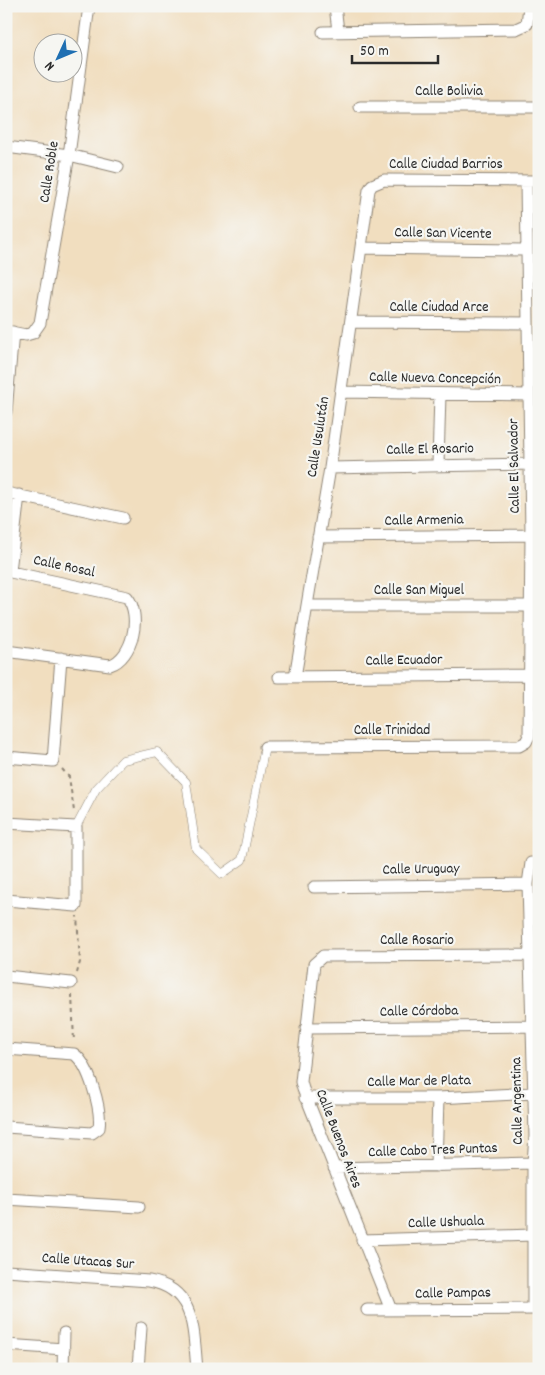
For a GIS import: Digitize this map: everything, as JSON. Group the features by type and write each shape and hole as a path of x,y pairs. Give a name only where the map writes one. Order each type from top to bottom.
{"street":[{"name":"Calle Roble","path":"9,332 26,335 33,333 40,323 69,155 89,6"},
{"path":"335,6 338,31"},
{"path":"323,32 516,29 527,24 529,6"},
{"name":"Calle Bolivia","path":"360,107 539,107"},
{"path":"6,146 69,155 118,167"},
{"name":"Calle Ciudad Barrios","path":"367,201 372,185 384,180 539,181"},
{"name":"Calle El Salvador","path":"519,746 526,742 529,736 530,464 534,435 534,419 528,395 525,250 526,180"},
{"name":"Calle Usulután","path":"295,677 330,468 367,201"},
{"name":"Calle San Vicente","path":"361,248 525,250"},
{"name":"Calle Ciudad Arce","path":"351,322 527,323"},
{"path":"6,412 9,332"},
{"name":"Calle Nueva Concepción","path":"341,392 528,395"},
{"path":"438,464 440,394"},
{"name":"Calle El Rosario","path":"330,468 438,464 530,464"},
{"path":"6,493 123,518"},
{"path":"8,571 19,495"},
{"name":"Calle Armenia","path":"318,537 531,534"},
{"name":"Calle Rosal","path":"8,571 116,593 127,597 132,603 134,611 128,647 118,662 110,665 61,658"},
{"name":"Calle San Miguel","path":"308,606 529,606"},
{"path":"6,651 61,658 53,761 6,757"},
{"name":"Calle Ecuador","path":"279,677 530,675"},
{"name":"Calle Trinidad","path":"266,747 519,746"},
{"path":"6,900 76,906 76,827 96,789 123,760 157,752 186,782 196,849 222,874 242,860 266,747"},
{"path":"6,823 76,827"},
{"name":"Calle Argentina","path":"531,863 528,884 533,1093 537,1120 537,1136 532,1163 532,1235 536,1309"},
{"name":"Calle Uruguay","path":"314,887 528,884"},
{"name":"Calle Rosario","path":"312,971 314,964 323,956 531,955"},
{"name":"Calle Buenos Aires","path":"312,971 301,1082 305,1098 391,1310"},
{"path":"6,976 71,983"},
{"name":"Calle Córdoba","path":"306,1028 532,1026"},
{"path":"6,1049 74,1054 81,1058 86,1067 101,1118 99,1128 92,1134 6,1126"},
{"name":"Calle Mar de Plata","path":"305,1098 438,1098 533,1093"},
{"path":"436,1166 438,1098"},
{"name":"Calle Cabo Tres Puntas","path":"334,1168 532,1163"},
{"path":"6,1199 140,1207"},
{"name":"Calle Ushuala","path":"362,1240 532,1235"},
{"name":"Calle Utacas Sur","path":"6,1271 150,1281 168,1285 177,1291 190,1314 197,1369"},
{"name":"Calle Pampas","path":"367,1310 536,1309"},
{"path":"138,1369 140,1328"},
{"path":"63,1369 64,1333"},
{"path":"6,1344 64,1349"}],"path":[{"path":"53,761 69,777 76,827"}]}
